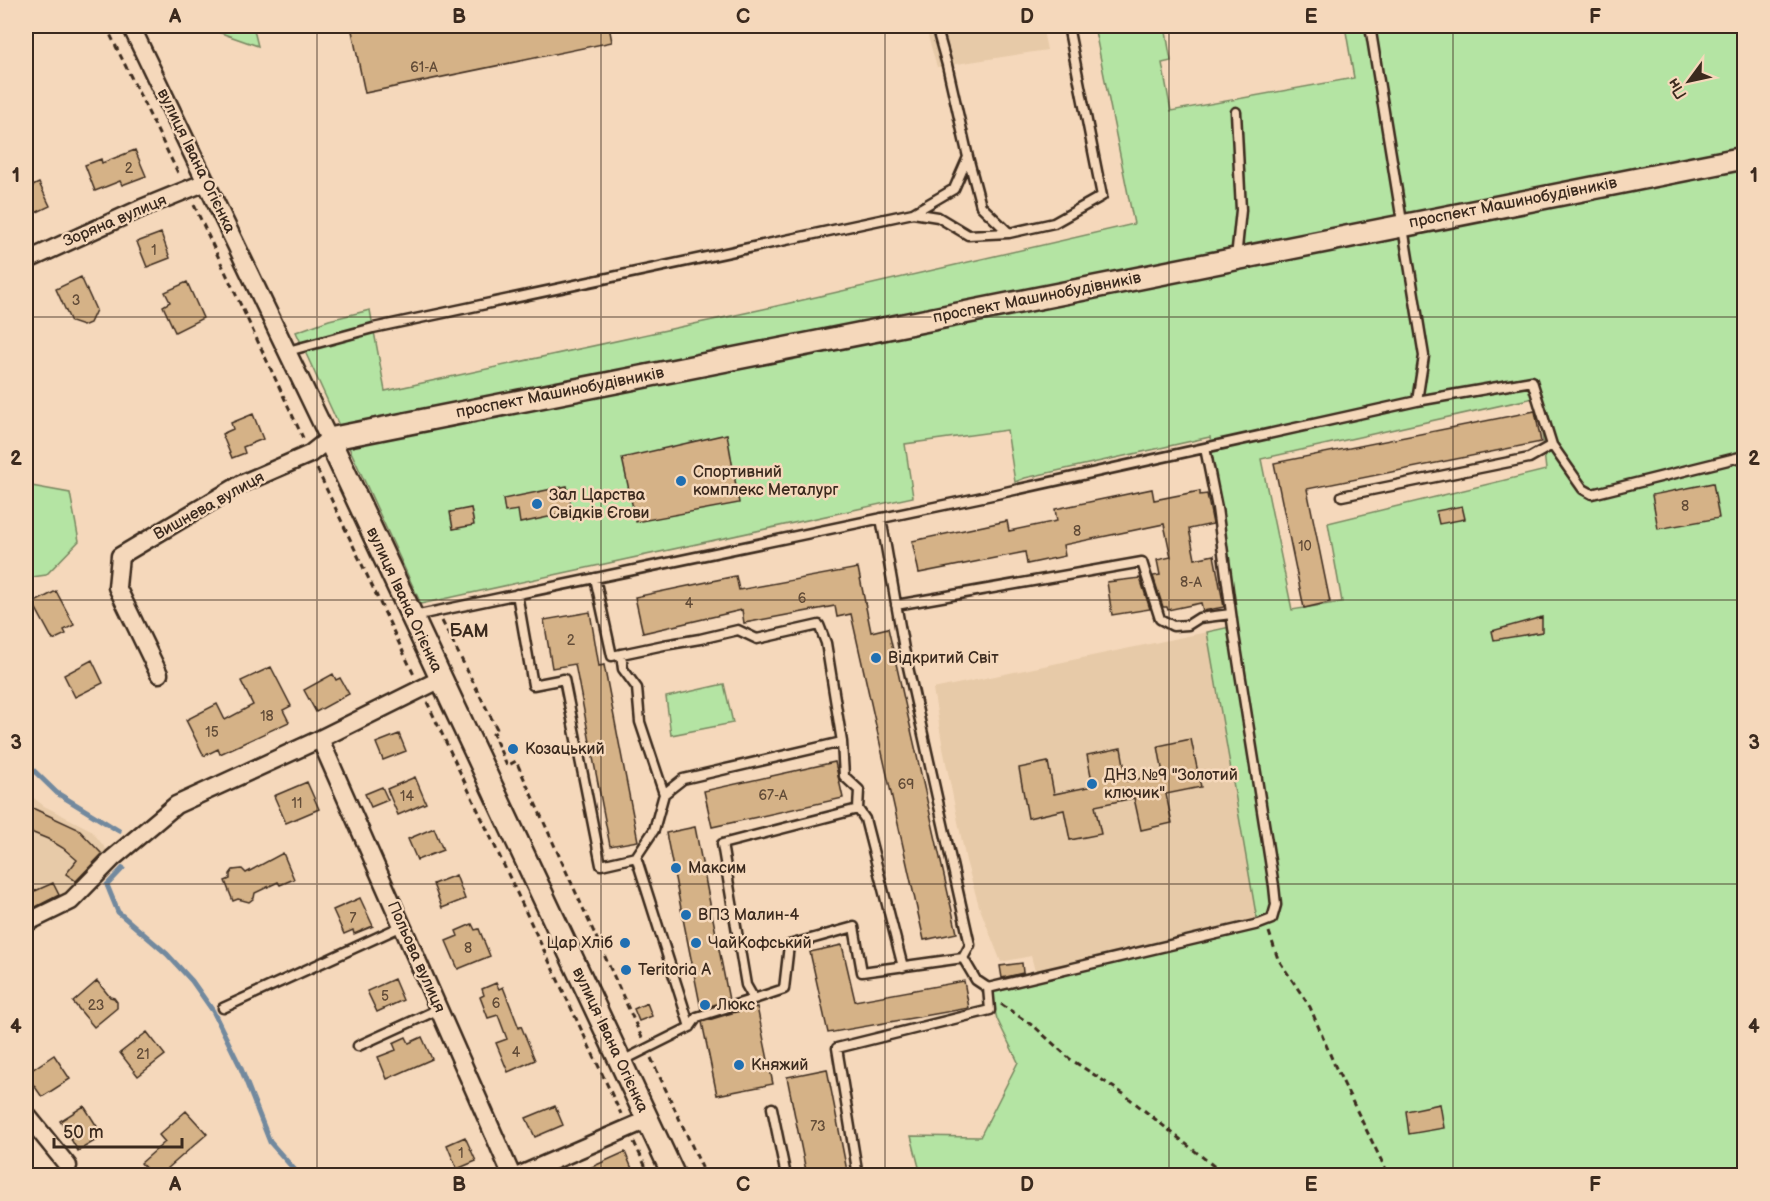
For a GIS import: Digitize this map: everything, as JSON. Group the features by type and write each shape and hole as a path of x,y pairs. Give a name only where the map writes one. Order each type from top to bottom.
{"street":[{"name":"вулиця Івана Огієнка","path":"131,26 288,351 674,1176"},
{"name":"проспект Машинобудівників","path":"329,439 1744,158"},
{"name":"Зоряна вулиця","path":"26,261 206,182"},
{"name":"Вишнева вулиця","path":"159,674 117,587 120,556 241,484 310,454 329,439"},
{"path":"26,923 71,901 113,858 176,805 320,739 441,679"},
{"name":"Польова вулиця","path":"320,739 512,1176"},
{"path":"26,1114 68,1166"},
{"path":"518,1176 648,1120"}],"lane":[{"path":"936,26 981,206 1009,233"},
{"path":"913,213 938,217 968,236 1009,233 1053,223 1102,196 1068,26"},
{"path":"1371,26 1424,356 1417,401"},
{"path":"1236,112 1241,210 1236,259"},
{"path":"288,351 373,328 913,213 954,189 968,157"},
{"path":"412,616 881,518 1417,401 1532,381 1552,445 1583,489 1592,494 1744,456"},
{"path":"1342,496 1529,458 1552,445"},
{"path":"963,958 976,980 988,988 1272,919 1276,905 1274,886 1231,614 1217,508 1205,448"},
{"path":"881,518 904,649 970,945 963,958"},
{"path":"896,605 1142,562 1160,619 1173,626 1188,625 1199,618 1231,614"},
{"path":"595,578 612,656 738,630 757,639 819,625 826,643 842,742 844,776 859,790 858,809 865,819 903,967"},
{"path":"517,594 532,685 564,679 601,865 636,857 654,830 664,794 640,722 637,688 623,669 621,654"},
{"path":"664,794 683,779 842,742"},
{"path":"754,999 746,985 722,843 858,809"},
{"path":"636,857 690,1027"},
{"path":"224,1008 402,926"},
{"path":"620,1062 690,1027 697,1017 784,989 789,945 854,927 862,972 963,958"},
{"path":"858,1176 837,1048 990,1010 988,988"},
{"path":"358,1046 440,1009"},
{"path":"772,1108 786,1176"}],"path":[{"path":"438,611 498,731 493,734 507,766 516,761 706,1176"},
{"path":"515,889 650,1176"},
{"path":"1272,919 1268,929 1278,959 1310,1007 1335,1066 1385,1168 1386,1176"},
{"path":"988,988 994,999 1036,1028 1070,1059 1125,1095 1226,1176"}],"shaded area":[{"path":"925,26 1042,26 1047,50 937,67"},
{"name":"ДНЗ №9 \"Золотий ключик\"","path":"1207,632 1257,921 1036,975 1031,956 1001,962 979,906 966,861 933,689"},
{"path":"26,792 44,806 91,830 113,858 60,899 26,916"}],"green space":[{"path":"201,26 253,26 258,46"},
{"path":"1094,26 1165,26 1171,61 1162,63 1171,111 1354,78 1345,26 1744,26 1744,1175 921,1175 911,1136 980,1137 1018,1062 997,1019 990,991 1257,920 1207,632 1235,626 1210,437 1015,482 1007,430 905,444 913,497 421,604 296,332 329,320 370,310 385,391 768,308 1134,224","holes":["1538,397 1546,470 1328,523 1342,602 1292,610 1261,459"]},
{"path":"26,485 70,493 79,541 46,575 26,578"},
{"path":"724,684 733,723 671,735 666,697"}],"building":[{"path":"351,26 609,26 612,42 365,93"},
{"path":"135,150 146,176 122,185 120,181 95,191 85,165 101,159 102,163"},
{"path":"39,183 50,206 29,216 26,209 26,189"},
{"path":"161,233 170,258 147,267 137,242"},
{"path":"81,277 96,310 90,323 83,326 71,322 56,289"},
{"path":"187,282 203,318 175,332 163,306 170,302 165,292"},
{"path":"1535,411 1541,442 1307,489 1330,602 1304,608 1274,463"},
{"path":"253,414 263,439 243,447 245,453 232,458 222,434 233,429 231,423"},
{"name":"Спортивний комплекс Металург","path":"727,434 739,503 636,522 622,458"},
{"path":"1713,483 1719,518 1658,529 1652,495"},
{"name":"Зал Царства Свідків Єгови","path":"567,486 572,512 520,523 518,510 505,512 503,499"},
{"path":"1152,489 1154,500 1200,491 1200,495 1207,494 1213,524 1189,529 1195,559 1214,555 1224,607 1203,611 1201,603 1168,610 1167,607 1163,607 1153,576 1160,575 1157,560 1171,557 1164,524 1063,545 1065,556 1027,564 1025,552 919,573 912,541 1007,521 1009,531 1057,521 1055,509"},
{"path":"1462,506 1465,519 1439,524 1436,511"},
{"path":"471,508 474,525 453,529 450,512"},
{"path":"858,568 871,632 888,628 957,933 924,940 851,614 837,617 835,606 744,623 742,610 643,633 635,597 736,576 739,590"},
{"path":"1140,578 1150,609 1112,615 1107,582"},
{"path":"56,591 74,625 64,630 66,634 53,640 33,603"},
{"path":"590,612 599,666 604,665 638,841 610,846 575,664 552,668 544,620"},
{"path":"1542,617 1542,632 1494,640 1492,631"},
{"path":"92,660 103,683 75,697 64,675"},
{"path":"271,667 291,706 283,710 289,722 220,754 218,749 204,756 186,720 217,704 225,720 253,705 241,681"},
{"path":"333,674 336,680 340,678 349,694 316,712 304,690"},
{"path":"399,734 406,751 383,760 376,743"},
{"path":"1191,739 1201,787 1166,794 1172,823 1141,830 1134,798 1095,806 1101,834 1070,840 1064,810 1028,818 1019,768 1048,762 1054,794 1093,786 1087,755 1121,748 1127,781 1163,774 1158,746"},
{"path":"835,762 843,798 712,827 704,791"},
{"path":"415,777 426,803 398,815 387,789"},
{"path":"307,782 319,809 286,823 274,796"},
{"path":"382,787 388,800 371,807 365,794"},
{"path":"26,805 78,829 102,854 76,881 66,874 77,860 48,839 26,830"},
{"path":"695,827 729,1000 701,1009 666,833"},
{"path":"434,828 443,850 417,860 408,839"},
{"path":"283,853 294,879 280,885 278,882 255,893 254,898 249,902 238,899 233,901 225,881 230,879 233,870 242,869 246,873"},
{"path":"456,875 465,899 442,908 433,884"},
{"path":"53,883 59,895 26,912 26,895"},
{"path":"360,898 373,926 354,934 353,930 344,934 333,910"},
{"path":"472,924 475,930 479,929 490,956 458,969 446,941 458,936 456,931"},
{"path":"842,945 855,1001 964,981 969,1008 828,1033 810,952"},
{"path":"1022,963 1023,973 1002,978 1000,966"},
{"path":"394,979 403,1000 377,1012 367,991"},
{"path":"97,981 117,1002 117,1008 94,1027 73,1002"},
{"path":"496,983 499,989 503,987 519,1028 521,1026 535,1060 508,1072 496,1043 507,1039 498,1015 488,1018 480,997 484,995 482,989"},
{"path":"647,1003 652,1016 639,1021 634,1009"},
{"path":"757,1007 773,1084 717,1095 702,1022"},
{"path":"147,1032 165,1055 138,1076 120,1053"},
{"path":"406,1037 409,1043 422,1037 432,1059 387,1079 378,1057 396,1050 393,1043"},
{"path":"54,1055 70,1079 42,1097 26,1074"},
{"path":"827,1069 848,1176 807,1176 787,1077"},
{"path":"1440,1104 1444,1128 1409,1134 1406,1111"},
{"path":"84,1106 103,1136 78,1151 60,1121"},
{"path":"555,1106 563,1125 535,1137 526,1118"},
{"path":"186,1111 207,1134 167,1169 173,1176 152,1176 141,1163 165,1142 159,1135"},
{"path":"465,1137 476,1161 457,1169 447,1145"},
{"path":"625,1152 635,1176 572,1176"}],"waterway":[{"path":"26,763 57,793 119,831"},
{"path":"123,868 107,885 118,912 167,954 192,981 213,1011 240,1066 270,1142 300,1176"}],"place":[{"name":"Спортивний комплекс Металург","path":"681,481"},
{"name":"Зал Царства Свідків Єгови","path":"537,504"},
{"name":"Відкритий Світ","path":"876,658"},
{"name":"Козацький","path":"513,749"},
{"name":"ДНЗ №9 \"Золотий ключик\"","path":"1092,784"},
{"name":"Максим","path":"676,868"},
{"name":"ВПЗ Малин-4","path":"686,915"},
{"name":"Цар Хліб","path":"625,943"},
{"name":"ЧайКофський","path":"696,943"},
{"name":"Teritoria A","path":"626,970"},
{"name":"Люкс","path":"705,1005"},
{"name":"Княжий","path":"739,1065"}],"district":[{"name":"БАМ","path":"469,631"}]}
